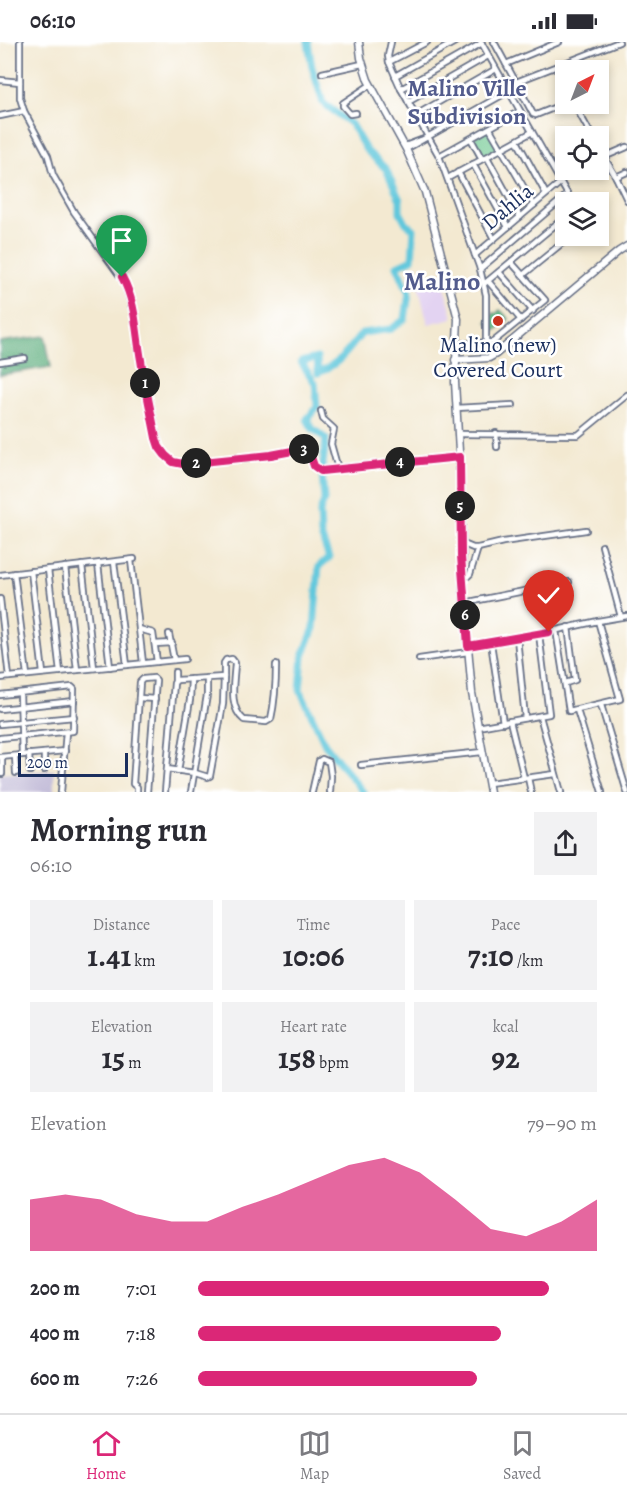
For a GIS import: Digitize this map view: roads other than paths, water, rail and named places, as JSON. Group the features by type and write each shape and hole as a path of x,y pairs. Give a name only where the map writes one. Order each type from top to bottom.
{"street":[{"path":"20,42 20,98 24,111 48,156 53,175 78,217 125,283 134,315 156,438 163,453 173,462 183,464 271,455 303,449 310,454 314,466 321,471 460,457"},
{"path":"359,42 362,63 370,85 407,146 428,202 458,315 455,360 460,457 462,576 478,728 490,792"},
{"path":"391,42 389,62 401,89 439,156 486,283 521,320"},
{"path":"389,62 427,42"},
{"path":"395,75 456,42"},
{"path":"494,42 533,114 536,115 555,107"},
{"path":"506,64 559,42"},
{"path":"407,146 517,84 619,42"},
{"path":"401,89 481,43 567,192"},
{"path":"408,102 488,56"},
{"path":"329,79 324,72 362,63"},
{"path":"416,115 496,69"},
{"path":"0,80 20,82"},
{"path":"356,113 350,114 346,111 343,103 370,85"},
{"path":"0,116 24,111"},
{"path":"439,156 520,111"},
{"path":"490,129 534,205"},
{"path":"448,178 532,132"},
{"path":"471,139 520,217"},
{"path":"517,141 546,194"},
{"path":"609,155 627,147"},
{"path":"473,164 508,227"},
{"path":"609,165 627,200"},
{"path":"458,172 494,238"},
{"path":"616,177 627,172"},
{"name":"Dahlia","path":"475,255 561,182"},
{"path":"480,269 555,205"},
{"path":"486,343 486,283 555,225"},
{"path":"523,275 559,246"},
{"path":"455,360 489,358 496,354 627,246"},
{"path":"456,344 496,341 545,300 511,262"},
{"path":"499,272 533,311"},
{"path":"0,362 25,358"},
{"path":"458,434 578,435 627,395"},
{"path":"456,408 513,405"},
{"path":"321,411 322,419 334,429 331,444 338,469"},
{"path":"496,433 496,447"},
{"path":"461,552 503,542 586,530"},
{"path":"461,543 476,548"},
{"path":"419,659 624,616 602,546"},
{"path":"462,576 471,574 476,548"},
{"path":"0,574 133,560 144,663"},
{"path":"114,562 127,665"},
{"path":"98,564 110,667"},
{"path":"82,565 94,668"},
{"path":"65,567 77,670"},
{"path":"48,569 60,672"},
{"path":"31,571 43,674"},
{"path":"14,573 27,675"},
{"path":"464,603 569,582"},
{"path":"0,599 9,677"},
{"path":"598,621 620,699"},
{"path":"566,682 576,680 568,627"},
{"path":"139,629 153,632 157,662"},
{"path":"556,630 569,711 627,698"},
{"path":"478,728 549,714 539,633"},
{"path":"169,634 174,660"},
{"path":"517,638 525,718"},
{"path":"155,644 172,643"},
{"path":"491,643 503,723"},
{"path":"0,678 184,659"},
{"path":"167,769 210,776 223,704 226,660 232,659 235,663 233,700 236,711 244,720 266,722 271,719 276,665"},
{"path":"165,792 175,672"},
{"path":"175,681 224,677"},
{"path":"156,678 147,790 137,789 133,784 139,698 141,680 156,678"},
{"path":"191,792 207,695 207,678"},
{"path":"178,771 190,700 191,679"},
{"path":"0,695 72,687 75,689 74,730 0,738"},
{"path":"20,693 22,755"},
{"path":"139,698 155,699"},
{"path":"0,709 74,701"},
{"path":"601,705 627,792"},
{"path":"577,710 602,792"},
{"path":"540,716 561,792"},
{"path":"0,724 74,717"},
{"path":"510,721 531,792"},
{"path":"61,792 66,732"},
{"path":"2,774 1,757 65,752"},
{"path":"361,765 482,752"},
{"path":"44,753 44,770"},
{"path":"29,754 30,771"},
{"path":"15,756 16,773"},
{"path":"312,792 320,759 329,762 332,776 331,791"},
{"path":"489,783 555,774"}],"waterway":[{"path":"308,42 312,67 323,103 351,124 366,150 386,169 400,200 400,212 406,223 414,229 412,259 397,266 409,293 405,319 391,329 362,333 338,361 318,373 317,358 301,362 315,383 317,407 307,419 312,428 326,439 322,472 324,500 320,512 321,535 329,558 319,566 314,628 303,656 300,690 325,744 363,792"}],"place":[{"name":"Malino (new) Covered Court","path":"498,321"}],"district":[{"name":"Malino Ville Subdivision","path":"467,102"},
{"name":"Malino","path":"442,281"}]}
